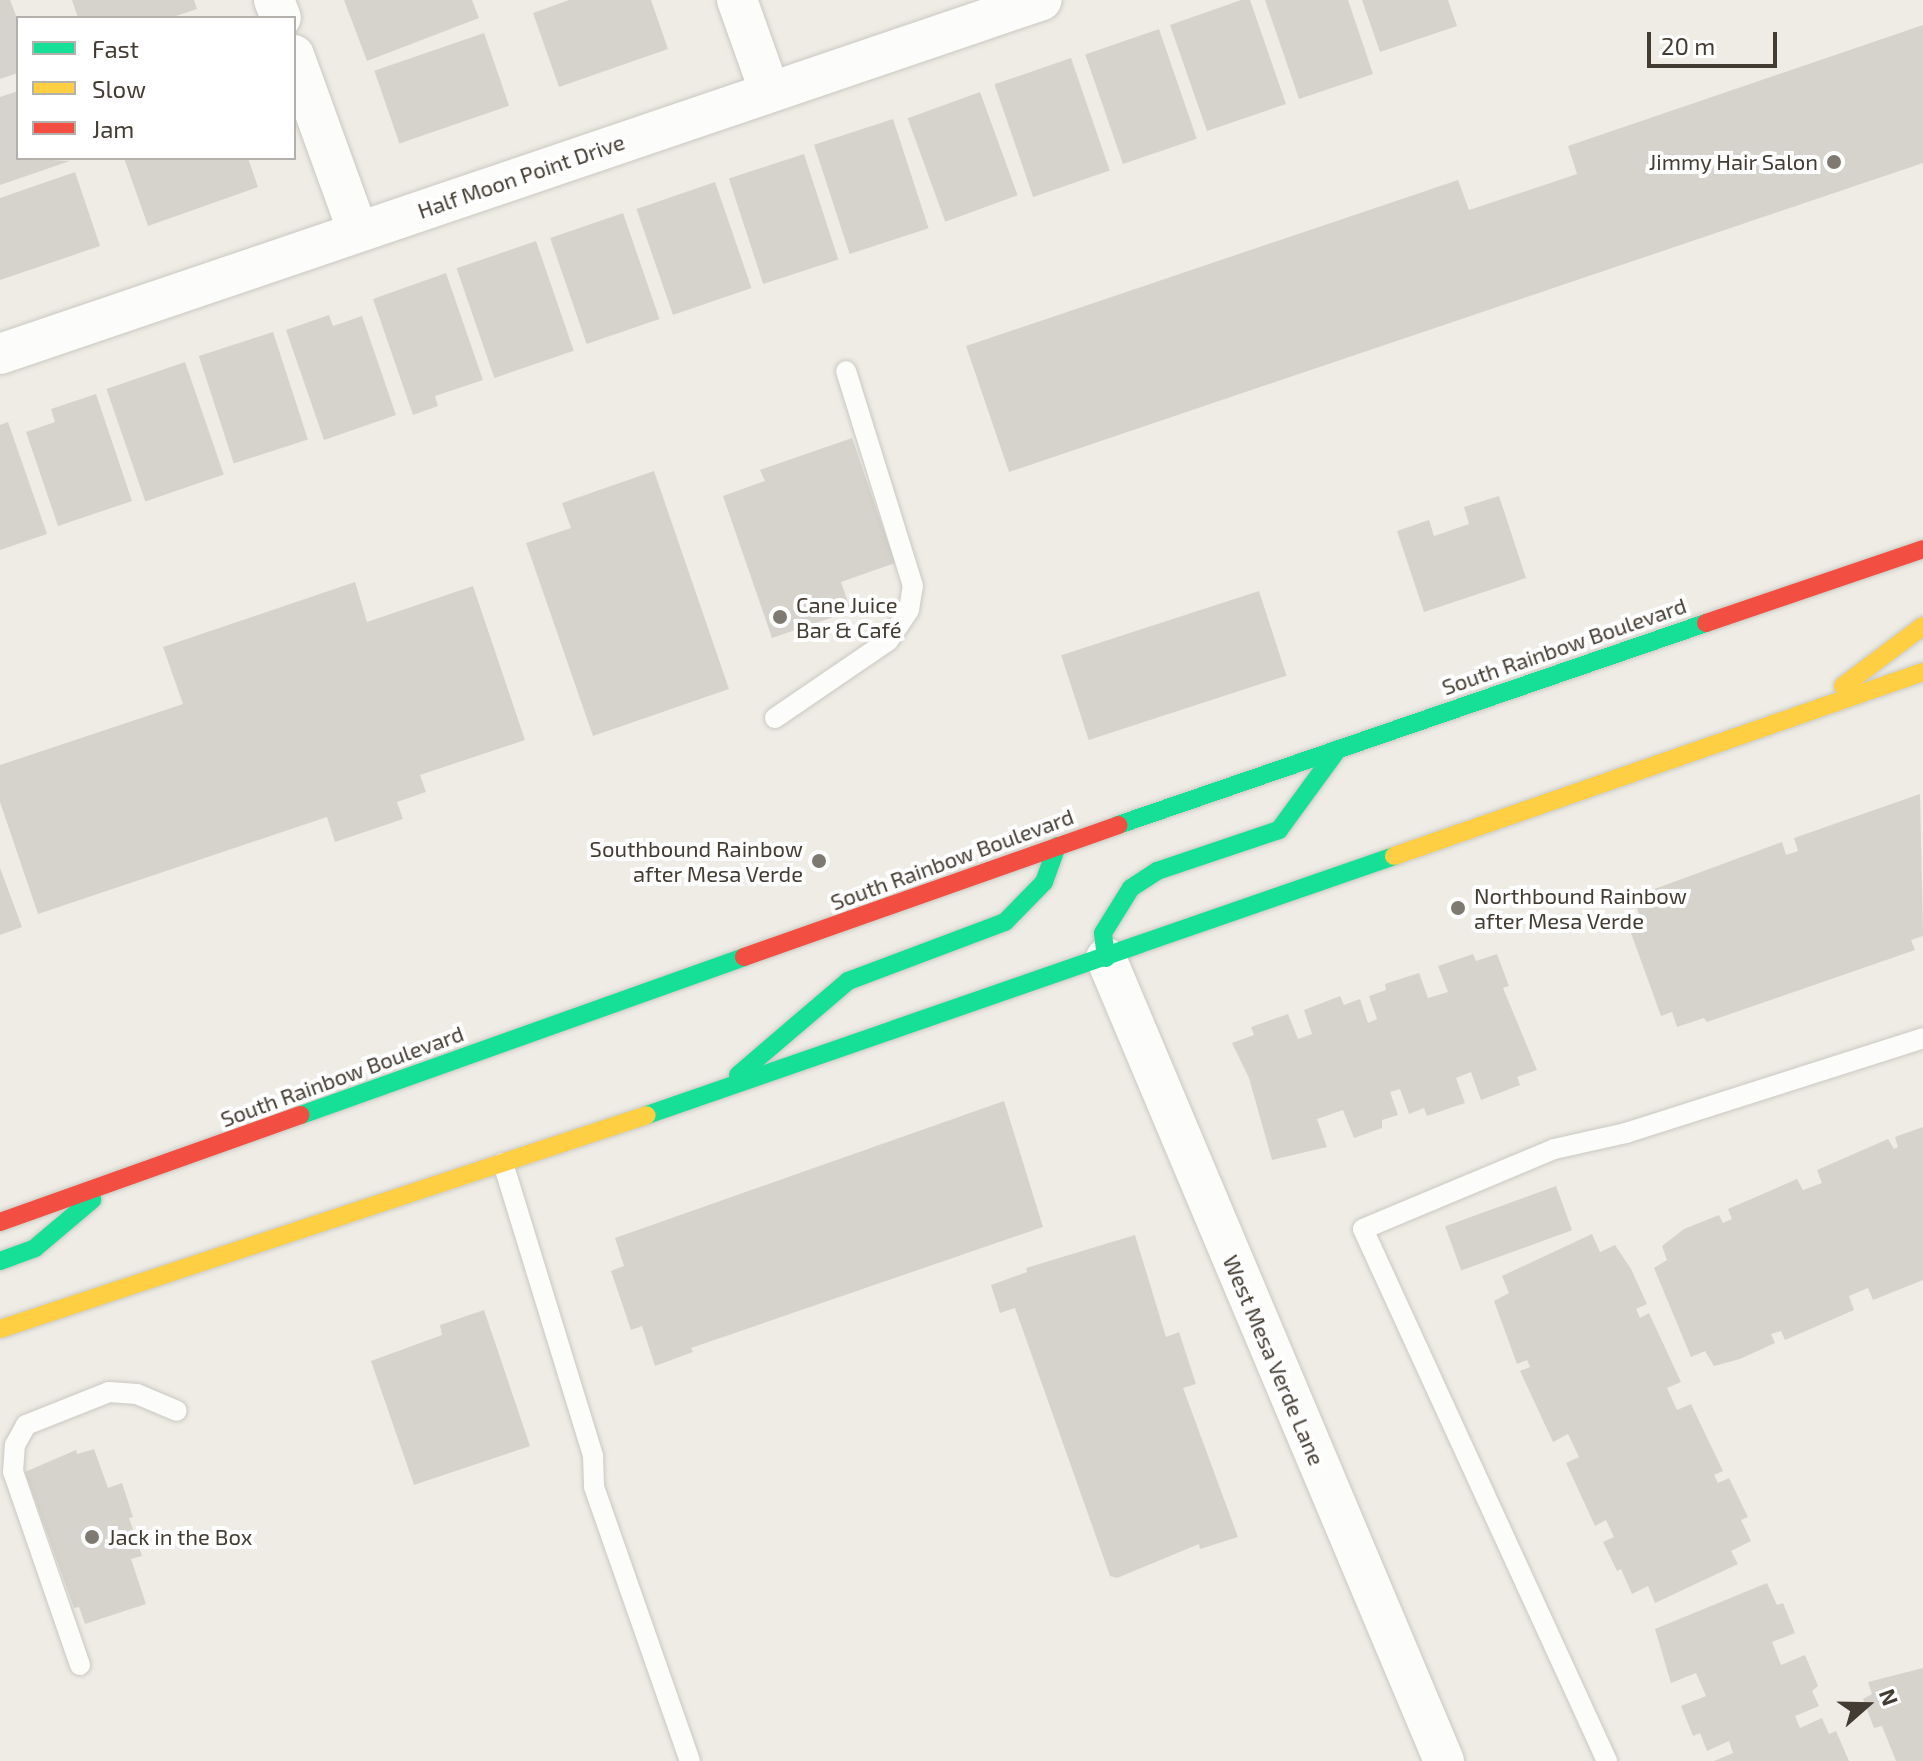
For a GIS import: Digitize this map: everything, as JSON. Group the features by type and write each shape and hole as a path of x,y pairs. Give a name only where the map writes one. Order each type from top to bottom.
{"main road":[{"name":"South Rainbow Boulevard","path":"0,1222 1057,846 1923,549"},
{"path":"1812,709 1923,626"},
{"path":"0,1329 722,1090 1923,672"},
{"path":"1106,958 1103,933 1131,888 1157,871 1279,830 1338,749"},
{"path":"722,1090 848,981 1005,922 1044,882 1057,846"},
{"path":"0,1261 35,1248 112,1183"}],"street":[{"path":"737,0 769,90"},
{"name":"Half Moon Point Drive","path":"0,354 769,90 1042,0"},
{"path":"296,61 358,232"},
{"name":"West Mesa Verde Lane","path":"1106,958 1444,1761"}],"lane":[{"path":"775,718 888,641 909,610 913,586 846,371"},
{"path":"1607,1761 1363,1229 1554,1149 1626,1133 1923,1038"},
{"path":"503,1163 593,1456 594,1487 690,1761"},
{"path":"80,1665 13,1472 15,1445 26,1425 109,1392 137,1394 177,1411"}],"building":[{"path":"0,0 10,0 16,16 16,74 0,79"},
{"path":"72,0 194,0 197,9 176,16 77,16"},
{"path":"344,0 472,0 479,18 367,61"},
{"path":"569,0 651,0 668,49 559,87 533,13"},
{"path":"1241,0 1250,0 1286,104 1207,131 1170,25"},
{"path":"1265,0 1348,0 1373,74 1299,99"},
{"path":"1362,0 1448,0 1457,26 1380,52"},
{"path":"1923,25 1923,163 1009,472 966,346 1458,180 1469,210 1577,174 1568,146"},
{"path":"1159,29 1197,139 1123,164 1085,54"},
{"path":"484,33 509,106 399,144 374,71"},
{"path":"1071,58 1110,171 1033,197 994,84"},
{"path":"16,92 16,160 70,161 0,185 0,97"},
{"path":"980,92 1018,195 945,222 908,118"},
{"path":"893,119 929,228 850,254 814,145"},
{"path":"804,154 838,260 763,284 729,178"},
{"path":"125,160 249,160 258,187 148,226"},
{"path":"75,172 100,246 0,280 0,198"},
{"path":"715,182 751,288 673,315 637,209"},
{"path":"623,213 659,319 587,344 550,238"},
{"path":"536,241 574,351 494,378 457,268"},
{"path":"446,273 483,380 435,396 438,406 413,415 373,299"},
{"path":"329,315 333,326 362,316 396,415 324,440 286,330"},
{"path":"273,332 308,439 234,464 199,356"},
{"path":"185,362 224,475 145,502 107,389"},
{"path":"96,394 132,501 58,526 26,432 55,422 51,409"},
{"path":"8,422 47,534 0,550 0,425"},
{"path":"852,438 895,563 841,582 851,611 772,638 723,496 765,481 760,470"},
{"path":"654,471 729,689 593,736 526,543 571,528 562,503"},
{"path":"1499,496 1526,578 1424,612 1397,531 1429,520 1434,536 1469,524 1464,507"},
{"path":"355,582 367,622 473,586 525,740 420,775 426,792 397,802 403,819 335,842 327,817 38,914 0,802 0,765 183,704 163,647"},
{"path":"1259,591 1287,676 1089,740 1061,655"},
{"path":"1920,794 1923,936 1911,940 1915,950 1707,1022 1704,1018 1677,1027 1672,1012 1661,1016 1627,922 1640,917 1633,897 1782,842 1786,855 1798,851 1794,838"},
{"path":"0,868 22,927 0,935"},
{"path":"1473,954 1476,961 1497,954 1509,986 1503,988 1537,1070 1517,1077 1520,1085 1481,1100 1471,1072 1456,1078 1465,1103 1427,1116 1424,1108 1409,1114 1400,1089 1390,1092 1398,1115 1382,1120 1382,1128 1354,1138 1343,1110 1317,1119 1327,1147 1272,1160 1249,1078 1232,1043 1254,1035 1251,1027 1288,1014 1298,1039 1312,1034 1304,1010 1340,996 1344,1005 1360,999 1368,1023 1377,1019 1369,996 1386,990 1385,984 1419,973 1428,998 1448,992 1438,966"},
{"path":"1004,1101 1043,1227 691,1348 693,1352 655,1366 642,1326 631,1330 611,1271 624,1266 615,1238"},
{"path":"1923,1127 1923,1280 1873,1300 1868,1288 1849,1296 1854,1310 1785,1340 1781,1331 1771,1334 1775,1343 1740,1359 1714,1366 1705,1351 1691,1357 1654,1268 1667,1260 1662,1246 1684,1229 1719,1215 1723,1223 1732,1219 1728,1209 1797,1179 1803,1190 1822,1183 1817,1170 1888,1139 1894,1149 1898,1147 1895,1137"},
{"path":"1556,1186 1572,1230 1461,1271 1445,1226"},
{"path":"1592,1234 1600,1252 1615,1245 1631,1269 1647,1304 1636,1309 1640,1318 1649,1313 1681,1382 1667,1388 1677,1410 1691,1404 1723,1471 1714,1475 1718,1483 1729,1478 1748,1517 1741,1520 1751,1541 1731,1551 1738,1564 1655,1603 1648,1586 1632,1594 1621,1569 1617,1571 1603,1542 1614,1537 1606,1520 1595,1526 1566,1463 1579,1457 1568,1434 1553,1442 1520,1371 1530,1367 1527,1360 1517,1364 1494,1301 1509,1293 1502,1276"},
{"path":"1135,1235 1166,1337 1179,1332 1196,1384 1183,1388 1238,1537 1200,1549 1199,1544 1117,1578 1110,1576 1015,1308 1000,1313 991,1285 1027,1272 1026,1268"},
{"path":"484,1310 530,1446 414,1485 371,1361 442,1335 440,1325"},
{"name":"Jack in the Box","path":"94,1449 108,1488 122,1483 133,1517 129,1518 142,1556 131,1559 146,1604 85,1624 79,1607 74,1608 25,1472 76,1450 77,1454"},
{"path":"1767,1583 1777,1605 1783,1603 1795,1633 1772,1642 1781,1665 1805,1655 1818,1686 1812,1691 1819,1706 1795,1716 1800,1728 1822,1718 1829,1734 1836,1731 1849,1761 1714,1761 1733,1753 1729,1741 1707,1751 1700,1733 1693,1736 1681,1706 1706,1696 1696,1673 1671,1683 1655,1629"},
{"path":"1923,1668 1923,1761 1896,1761 1882,1726 1874,1728 1863,1699 1872,1694 1868,1682"}],"traffic: fast":[{"path":"1118,825 1706,623"},
{"path":"1106,958 1103,933 1131,888 1157,871 1279,830 1338,749"},
{"path":"738,1075 848,981 1005,922 1044,882 1057,846"},
{"path":"647,1115 1394,856"},
{"path":"301,1115 744,957"},
{"path":"0,1261 35,1248 92,1200"}],"traffic: slow":[{"path":"1843,686 1923,626"},
{"path":"1394,856 1923,672"},
{"path":"0,1329 647,1115"}],"traffic: jam":[{"path":"1706,623 1923,549"},
{"path":"744,957 1118,825"},
{"path":"0,1222 301,1115"}],"place":[{"name":"Jimmy Hair Salon","path":"1834,162"},
{"name":"Cane Juice Bar & Café","path":"780,617"},
{"name":"Southbound Rainbow after Mesa Verde","path":"819,861"},
{"name":"Northbound Rainbow after Mesa Verde","path":"1458,908"},
{"name":"Jack in the Box","path":"92,1537"}]}
